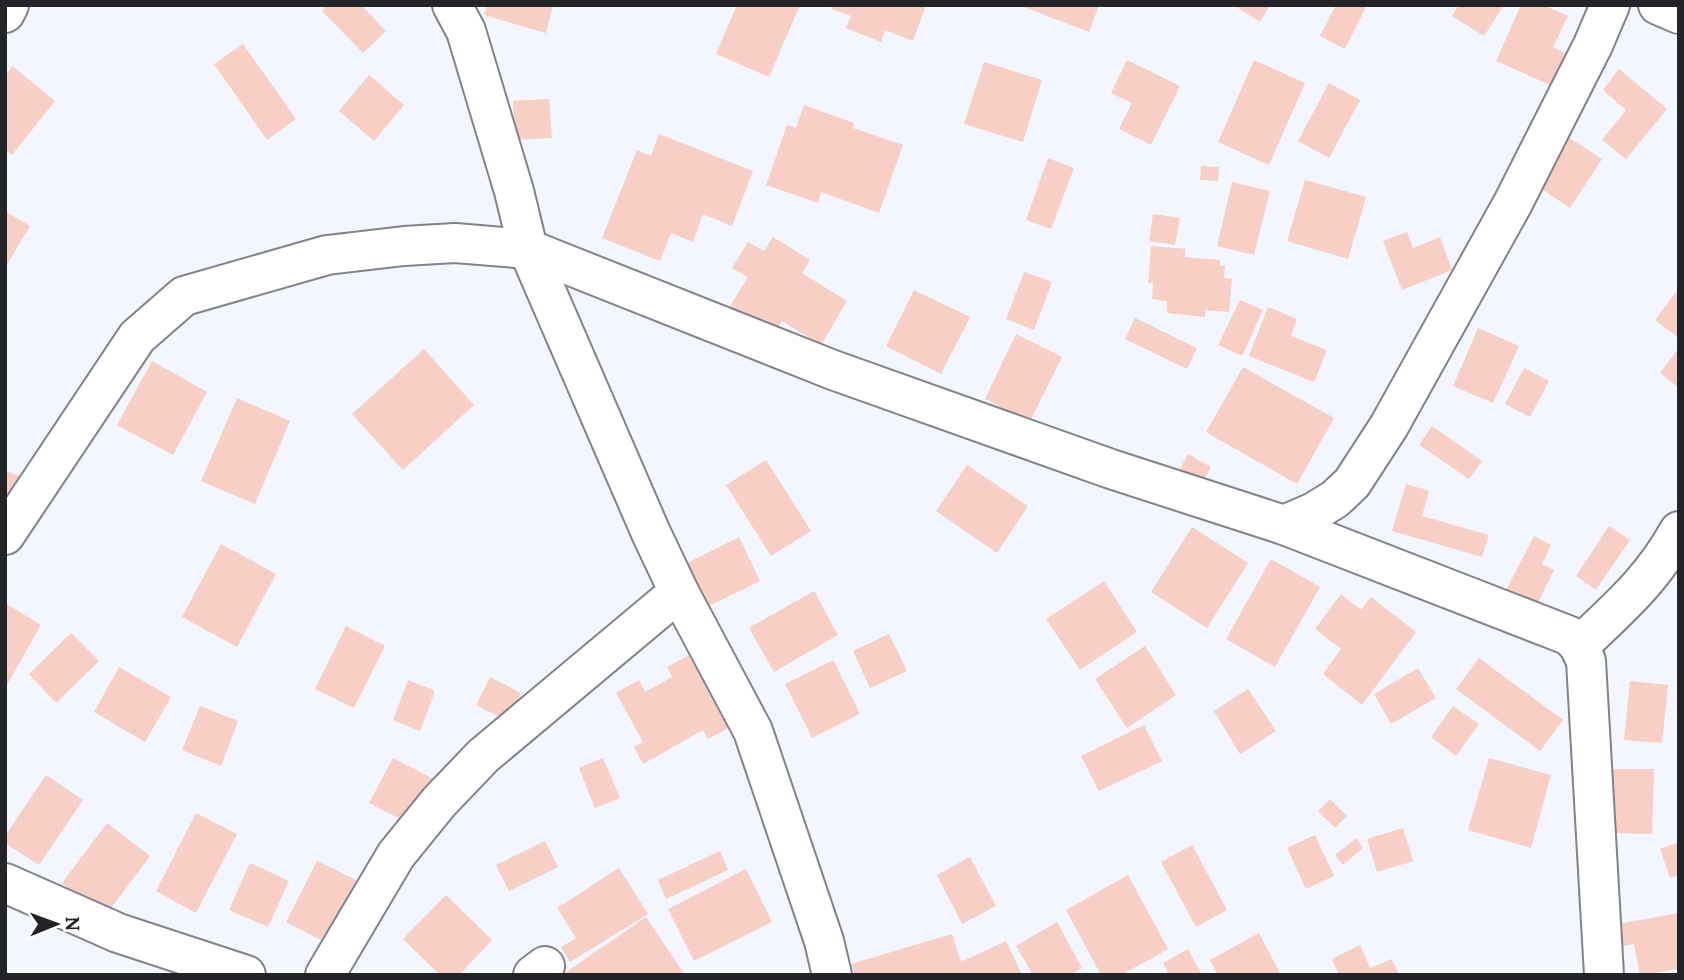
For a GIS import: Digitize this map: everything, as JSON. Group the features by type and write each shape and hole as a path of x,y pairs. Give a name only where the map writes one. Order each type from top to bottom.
{"street":[{"path":"5,13 9,5"},
{"path":"1284,525 1314,512 1335,499 1352,483 1389,426 1513,203 1593,45 1610,5"},
{"path":"1658,5 1679,14"},
{"path":"463,14 528,249 679,592 753,731 824,942 832,975"},
{"path":"5,535 137,337 184,296 327,255 455,243 528,249 834,370 1111,469 1284,525 1570,636 1579,646 1586,661 1588,680 1604,975"},
{"path":"1579,646 1642,586 1679,531"},
{"path":"325,975 396,855 439,802 483,756 679,592"},
{"path":"5,883 118,933 246,975"}],"building":[{"path":"327,5 361,5 386,31 363,53 322,11"},
{"path":"487,5 553,5 546,33 484,15"},
{"path":"737,5 800,5 769,77 716,54"},
{"path":"833,5 926,5 913,41 885,30 881,42 846,28 851,16 831,9"},
{"path":"1019,5 1099,5 1089,32"},
{"path":"1240,5 1270,5 1260,22 1238,8"},
{"path":"1336,5 1367,5 1345,49 1320,36"},
{"path":"1459,5 1504,5 1484,36 1452,16"},
{"path":"1521,5 1543,5 1568,16 1553,47 1565,53 1550,85 1496,61"},
{"path":"243,44 296,119 267,140 214,64"},
{"path":"1127,60 1180,86 1151,145 1119,129 1132,103 1111,93"},
{"path":"1254,60 1305,83 1269,165 1218,142"},
{"path":"984,62 1042,80 1023,142 964,124"},
{"path":"12,66 55,101 12,155 5,149 5,77"},
{"path":"1619,69 1667,109 1626,159 1602,140 1626,110 1603,90"},
{"path":"369,75 404,105 374,141 339,111"},
{"path":"1329,83 1360,100 1329,158 1298,141"},
{"path":"549,99 552,138 515,140 513,101"},
{"path":"804,105 854,123 853,128 903,145 879,213 821,192 818,203 766,185 787,125 796,128"},
{"path":"659,134 753,171 732,226 703,214 693,242 671,233 660,261 602,238 637,150 651,156"},
{"path":"1568,137 1602,159 1570,208 1536,185"},
{"path":"1048,158 1074,168 1051,229 1026,220"},
{"path":"1201,166 1219,167 1218,181 1200,180"},
{"path":"1305,180 1366,197 1348,259 1287,241"},
{"path":"1232,182 1270,191 1254,255 1217,246"},
{"path":"5,211 30,226 5,268"},
{"path":"1153,214 1180,218 1175,245 1149,241"},
{"path":"1407,232 1413,248 1440,237 1452,270 1402,290 1383,241"},
{"path":"773,237 810,260 802,273 847,301 821,345 782,321 771,339 726,313 748,277 732,268 748,242 764,251"},
{"path":"1151,246 1185,249 1185,257 1220,260 1220,266 1225,266 1224,278 1232,279 1229,312 1205,310 1205,317 1167,313 1167,301 1152,299 1153,283 1148,283"},
{"path":"1024,272 1052,282 1034,330 1006,319"},
{"path":"1679,288 1679,338 1655,320"},
{"path":"914,290 970,317 941,374 886,346"},
{"path":"1240,300 1263,310 1242,356 1218,345"},
{"path":"1268,307 1297,319 1291,336 1327,350 1314,382 1249,356"},
{"path":"1135,318 1197,348 1187,369 1125,339"},
{"path":"1478,328 1519,346 1493,403 1453,386"},
{"path":"1016,334 1062,357 1030,421 985,399"},
{"path":"1679,348 1679,388 1660,373"},
{"path":"424,349 474,405 403,470 352,414"},
{"path":"152,361 207,392 173,455 117,425"},
{"path":"1243,367 1334,418 1297,484 1206,432"},
{"path":"1524,368 1549,381 1530,417 1505,404"},
{"path":"237,398 290,421 255,504 201,481"},
{"path":"1432,426 1482,461 1469,479 1419,445"},
{"path":"1188,454 1211,467 1202,484 1179,471"},
{"path":"766,460 811,531 771,556 726,485"},
{"path":"967,465 1028,506 997,553 936,511"},
{"path":"5,471 21,476 6,525 5,524"},
{"path":"1406,484 1429,491 1422,516 1489,535 1482,557 1392,531"},
{"path":"1609,526 1630,540 1596,590 1576,576"},
{"path":"1192,527 1248,563 1207,628 1151,592"},
{"path":"1534,536 1551,545 1542,564 1554,570 1535,608 1505,592"},
{"path":"739,537 760,581 709,606 687,563"},
{"path":"221,544 276,574 237,647 182,617"},
{"path":"1271,559 1320,587 1275,667 1226,639"},
{"path":"1104,581 1137,632 1080,670 1046,619"},
{"path":"814,591 838,635 774,672 749,628"},
{"path":"1341,594 1361,610 1371,597 1416,632 1362,705 1323,674 1341,649 1315,629"},
{"path":"5,603 41,625 5,688"},
{"path":"346,626 385,646 354,708 315,689"},
{"path":"71,633 99,661 56,703 29,674"},
{"path":"889,634 907,671 870,688 853,651"},
{"path":"1145,646 1176,695 1127,728 1095,679"},
{"path":"689,655 728,728 708,739 703,730 643,764 634,747 643,742 616,693 639,680 645,692 672,677 667,667"},
{"path":"1479,658 1563,720 1540,751 1456,689"},
{"path":"833,660 860,714 812,738 785,684"},
{"path":"119,667 171,697 145,742 94,712"},
{"path":"1418,668 1436,698 1391,724 1374,694"},
{"path":"490,677 521,693 507,721 476,705"},
{"path":"408,680 435,691 420,731 393,720"},
{"path":"1630,681 1668,685 1662,743 1624,740"},
{"path":"1248,689 1276,731 1240,754 1214,711"},
{"path":"200,706 238,721 221,766 182,750"},
{"path":"1453,706 1479,724 1456,756 1431,737"},
{"path":"1144,725 1162,761 1099,791 1081,756"},
{"path":"393,758 433,779 410,824 369,803"},
{"path":"603,758 620,798 595,808 579,768"},
{"path":"1489,758 1551,775 1531,848 1468,830"},
{"path":"1607,769 1654,769 1652,834 1606,833"},
{"path":"46,775 83,800 39,865 5,843 5,836"},
{"path":"1330,799 1347,816 1335,828 1318,811"},
{"path":"196,813 237,834 196,913 156,891"},
{"path":"107,823 150,856 105,916 62,883"},
{"path":"1403,828 1413,861 1377,872 1367,839"},
{"path":"1315,835 1334,876 1306,889 1287,848"},
{"path":"1356,838 1363,848 1343,865 1335,855"},
{"path":"545,841 558,867 509,891 496,865"},
{"path":"1679,842 1679,875 1670,878 1660,849"},
{"path":"1192,845 1227,910 1196,927 1161,862"},
{"path":"720,851 728,870 666,899 658,880"},
{"path":"970,857 996,906 962,924 937,875"},
{"path":"317,861 356,880 325,942 286,922"},
{"path":"250,863 289,881 268,927 229,910"},
{"path":"619,868 648,914 570,962 561,947 576,938 557,908"},
{"path":"746,869 772,922 694,961 668,909"},
{"path":"1128,875 1168,949 1121,975 1101,975 1066,910"},
{"path":"446,895 492,940 459,975 440,975 403,939"},
{"path":"1679,913 1679,969 1640,975 1634,944 1616,947 1612,925"},
{"path":"646,917 685,975 562,975"},
{"path":"1057,922 1082,968 1070,975 1033,975 1016,946"},
{"path":"1259,933 1281,975 1218,975 1210,960"},
{"path":"952,934 961,962 1006,941 1022,975 855,975 851,964"},
{"path":"1360,945 1370,968 1392,959 1399,975 1339,975 1332,959"},
{"path":"1188,949 1202,975 1164,975 1168,972 1163,963"}]}
